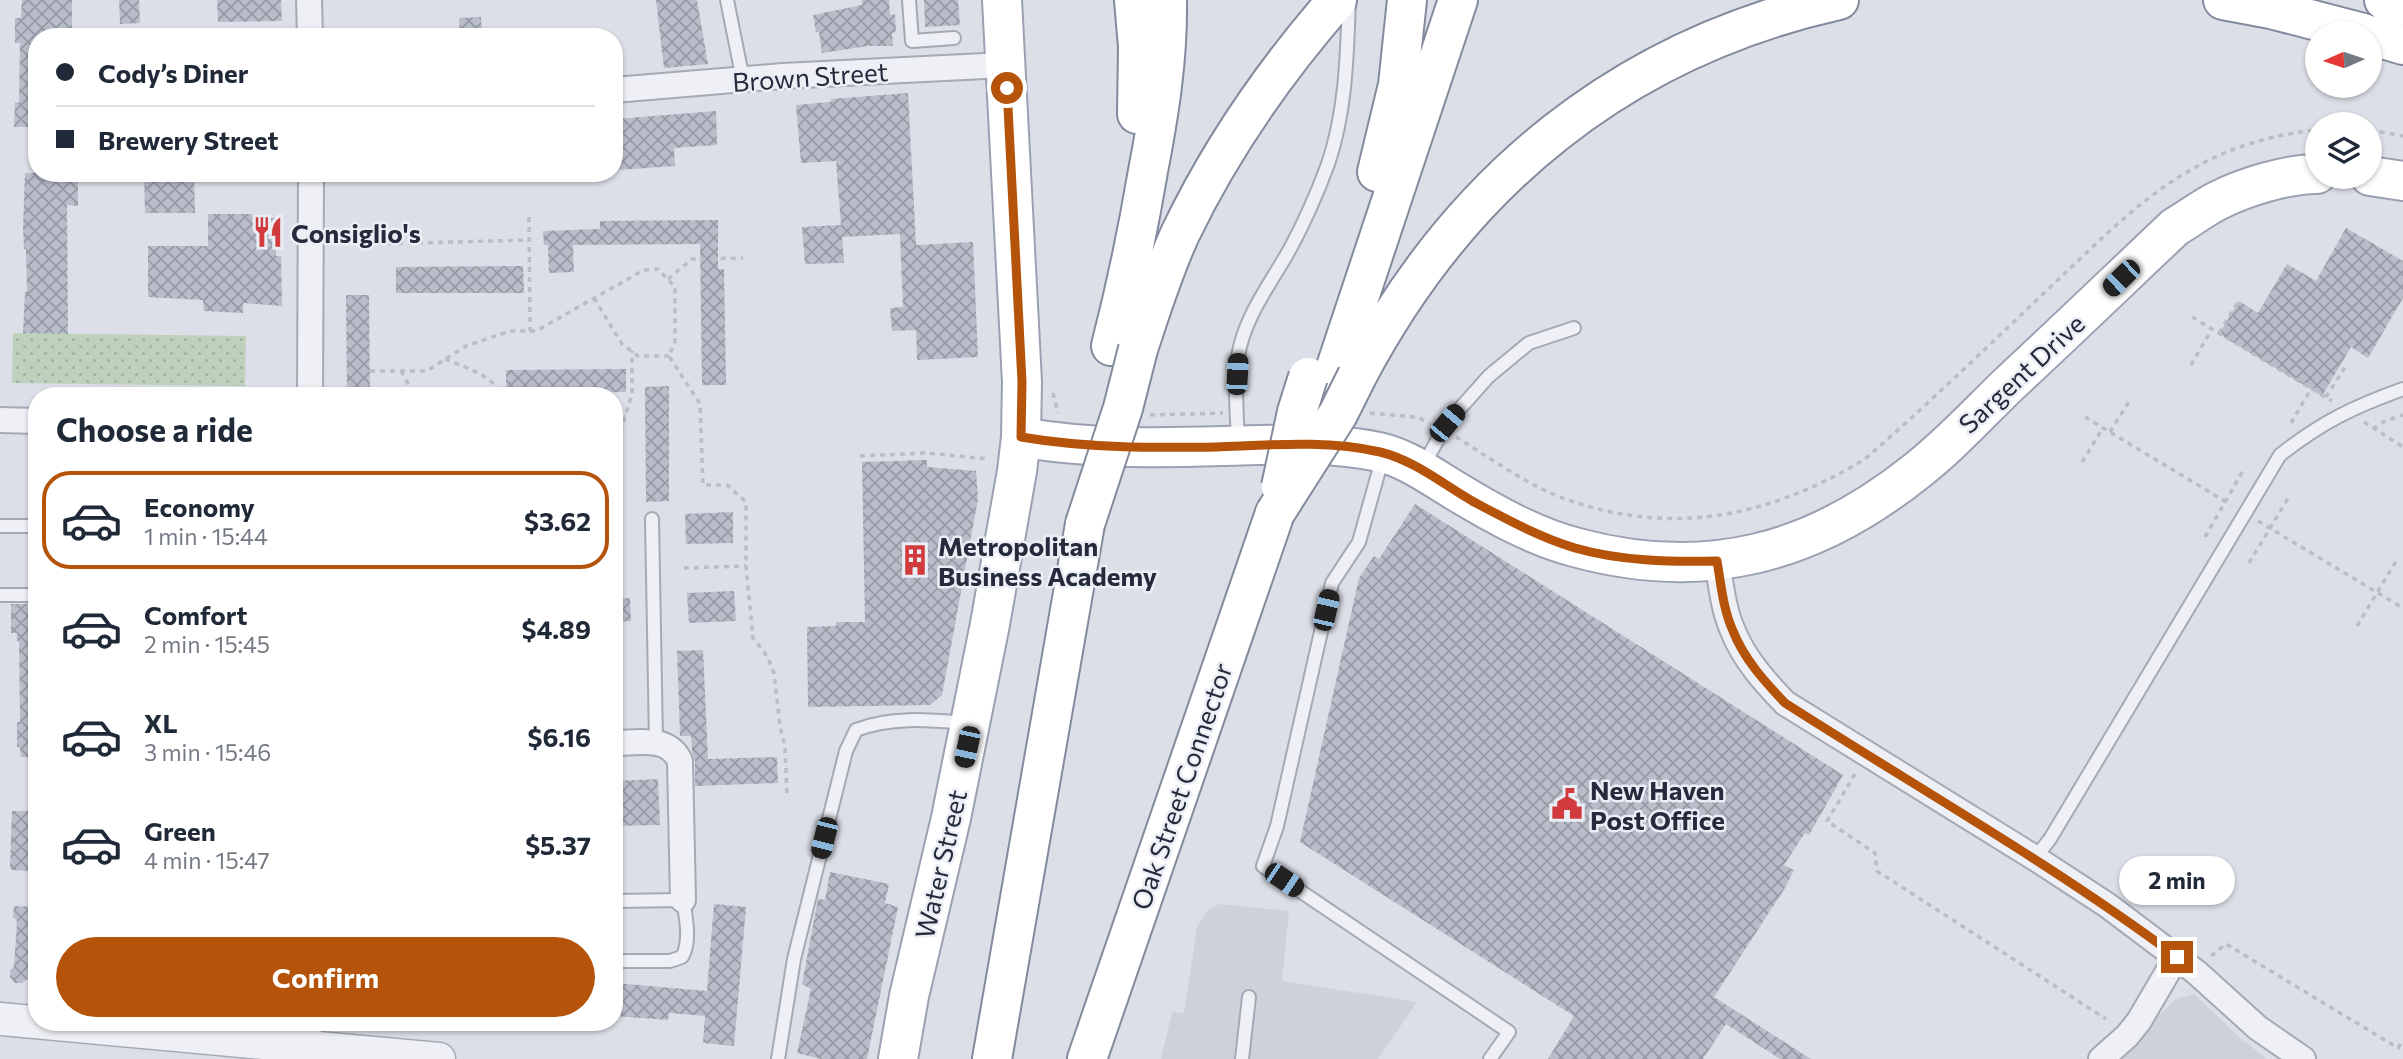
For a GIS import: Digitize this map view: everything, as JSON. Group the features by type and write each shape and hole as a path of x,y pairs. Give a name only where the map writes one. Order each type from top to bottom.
{"main road":[{"name":"Water Street","path":"898,1059 909,996 972,723 1021,437 1022,382 1002,0"},
{"path":"1124,347 1113,273 1137,116 1138,47 1134,0"},
{"path":"992,1059 1085,524 1123,408 1124,347 1130,273 1162,93 1167,0"},
{"path":"1124,347 1217,163 1287,60 1337,0"},
{"path":"1333,376 1367,203 1389,127 1403,51 1407,0"},
{"path":"1333,376 1458,0"},
{"path":"1333,376 1401,301 1449,235 1531,151 1567,122 1630,81 1704,44 1770,19 1839,0"},
{"path":"2223,0 2317,21"},
{"path":"2384,0 2403,6"},
{"path":"2382,39 2403,45"},
{"name":"Sargent Drive","path":"1021,437 1055,443 1103,446 1237,430 1328,444 1384,453 1421,470 1519,526 1576,548 1623,557 1677,562 1717,561 1762,554 1825,530 1863,509 1915,472 2175,227 2217,201 2255,186 2305,174"},
{"path":"2382,178 2403,181"},
{"name":"Oak Street Connector","path":"1087,1059 1275,513 1338,414 1333,376"}],"street":[{"path":"309,0 310,28"},
{"name":"Brown Street","path":"623,89 743,80 913,56 1005,65"},
{"path":"310,387 311,182"},
{"path":"0,420 28,421"},
{"path":"1717,561 1723,600 1733,631 1761,677 1785,703 2107,905 2177,957 2258,1028 2303,1059"},
{"path":"623,743 656,742 676,752 680,761 683,900"},
{"path":"2101,1059 2127,1036 2139,1021 2177,957"},
{"path":"0,1019 28,1022"},
{"path":"102,1031 229,1046 308,1035 439,1059"}],"lane":[{"path":"727,0 743,80"},
{"path":"909,0 913,56 954,38"},
{"path":"1237,430 1238,355 1249,319 1292,245 1327,165 1340,120 1347,69 1349,0"},
{"path":"1421,470 1443,430 1462,404 1489,376 1529,343 1574,328"},
{"path":"2035,858 2050,839 2280,455 2308,433 2347,411 2403,389"},
{"path":"1384,453 1359,542 1332,583 1277,826 1263,866 1509,1032 1490,1059"},
{"path":"652,519 656,742"},
{"path":"0,526 28,526"},
{"path":"0,594 28,595"},
{"path":"778,1059 794,959 809,894 846,751 856,730 876,722 932,720 972,723"},
{"path":"623,901 683,900 686,917 686,947 682,957 670,961 623,961"},
{"path":"1242,1059 1249,997"}],"path":[{"path":"1363,413 1416,417 1443,430 1504,468 1567,500 1632,515 1667,519 1754,510 1788,499 1837,476 1865,459 2118,223 2167,183 2198,164 2228,151 2262,140 2305,132"},
{"path":"2382,132 2403,136"},
{"path":"529,217 530,331"},
{"path":"378,244 529,240"},
{"path":"668,279 692,259 743,258"},
{"path":"370,371 426,371 466,346 509,331 536,331 644,270 658,269 675,287 675,341 669,356"},
{"path":"594,298 622,344 638,356 669,356"},
{"path":"2219,333 2240,299"},
{"path":"2192,317 2312,388 2403,447"},
{"path":"2191,365 2212,329"},
{"path":"623,424 632,394 632,351"},
{"path":"669,356 700,404 703,485 727,485 746,502 746,566 753,638 774,673 785,747 787,797"},
{"path":"444,359 482,375 499,387"},
{"path":"2326,397 2347,364"},
{"path":"401,371 410,387"},
{"path":"2291,423 2312,388"},
{"path":"1053,389 1060,416 1065,414"},
{"path":"2110,432 2130,400"},
{"path":"1144,415 1237,430"},
{"path":"2373,429 2383,422 2403,415"},
{"path":"2082,462 2103,428"},
{"path":"860,456 926,453 991,459"},
{"path":"2205,537 2245,469"},
{"path":"2249,563 2290,495"},
{"path":"2357,626 2398,558"},
{"path":"684,568 746,566"},
{"path":"1855,774 1827,821 1875,853 1878,871 2106,1019"},
{"path":"2209,958 2226,944 2398,1048 2403,1040"}],"shaded area":[{"path":"1219,904 1289,911 1282,981 1417,1002 1378,1059 1161,1059 1172,1012 1184,1013 1197,927 1208,910"},
{"path":"2194,994 2239,1037 2267,1059 2114,1059 2176,999"}],"green space":[{"path":"13,333 246,336 245,386 12,383"}],"building":[{"path":"22,0 72,0 72,28 28,28 28,127 14,127 15,102 19,103 20,43 15,43 15,18 21,18"},
{"path":"119,0 139,0 140,23 120,24"},
{"path":"217,0 281,0 282,21 218,22"},
{"path":"656,0 697,0 708,64 664,68"},
{"path":"862,0 889,0 890,15 895,14 896,32 892,33 893,46 868,46 822,53 813,15 862,5"},
{"path":"924,0 958,0 960,25 925,27"},
{"path":"481,17 482,28 460,28 459,18"},
{"path":"908,93 916,245 973,242 978,357 917,360 916,330 892,331 890,308 903,307 900,234 842,237 844,263 805,264 802,227 841,225 836,161 801,163 796,105 831,102 831,99"},
{"path":"716,111 717,145 674,148 675,166 623,170 623,118"},
{"path":"25,173 28,173 28,182 78,182 78,206 67,205 68,334 23,333 27,292 23,228"},
{"path":"144,182 194,182 195,213 145,213"},
{"path":"208,214 262,214 262,218 277,218 276,256 281,256 282,306 243,303 243,313 204,311 203,300 148,297 148,246 208,246"},
{"path":"718,220 718,269 724,269 726,385 702,385 700,244 573,245 574,272 549,273 548,245 544,245 543,231 600,229 600,221"},
{"path":"2346,228 2403,261 2403,298 2368,358 2351,347 2322,396 2219,334 2239,301 2258,313 2287,264 2316,281"},
{"path":"523,266 524,293 396,293 396,267"},
{"path":"346,295 369,295 370,387 347,387"},
{"path":"626,369 626,392 623,392 623,387 506,387 506,370"},
{"path":"669,386 669,501 646,502 645,387"},
{"name":"Metropolitan Business Academy","path":"927,460 927,467 976,471 978,499 942,695 930,705 808,707 807,627 836,626 836,622 865,622 862,462"},
{"name":"New Haven Post Office","path":"1415,504 1843,775 1809,835 1805,833 1784,865 1794,870 1785,888 1714,997 1811,1059 1780,1059 1726,1024 1703,1059 1548,1059 1574,1016 1300,842 1359,578 1374,556 1379,559"},
{"path":"733,512 733,543 686,544 685,514"},
{"path":"734,591 736,621 689,623 687,593"},
{"path":"623,598 630,598 631,621 623,621"},
{"path":"11,604 28,604 28,757 21,757 20,747 17,747 17,722 20,722 19,641 17,633 11,633"},
{"path":"703,650 708,759 777,757 778,783 695,786 691,736 680,736 677,651"},
{"path":"658,779 660,825 623,826 623,781"},
{"path":"12,811 28,811 28,871 10,868"},
{"path":"830,872 889,884 885,903 898,907 867,1059 821,1059 797,1053 811,989 802,984 818,899 825,900"},
{"path":"714,904 746,907 734,1046 703,1043 705,1016 669,1013 668,1020 623,1017 623,984 707,991"},
{"path":"14,906 28,907 28,979 22,983 15,983 10,977 10,971 14,967 17,921 13,917"}],"place":[{"name":"Consiglio's","path":"268,232"},
{"name":"Metropolitan Business Academy","path":"915,560"},
{"name":"New Haven Post Office","path":"1567,804"}],"route":[{"path":"1007,88 1022,382 1021,437 1055,443 1103,446 1328,444 1355,447 1384,453 1421,470 1519,526 1576,548 1623,557 1677,562 1717,561 1723,600 1733,631 1761,677 1785,703 2054,870 2177,957"}]}
